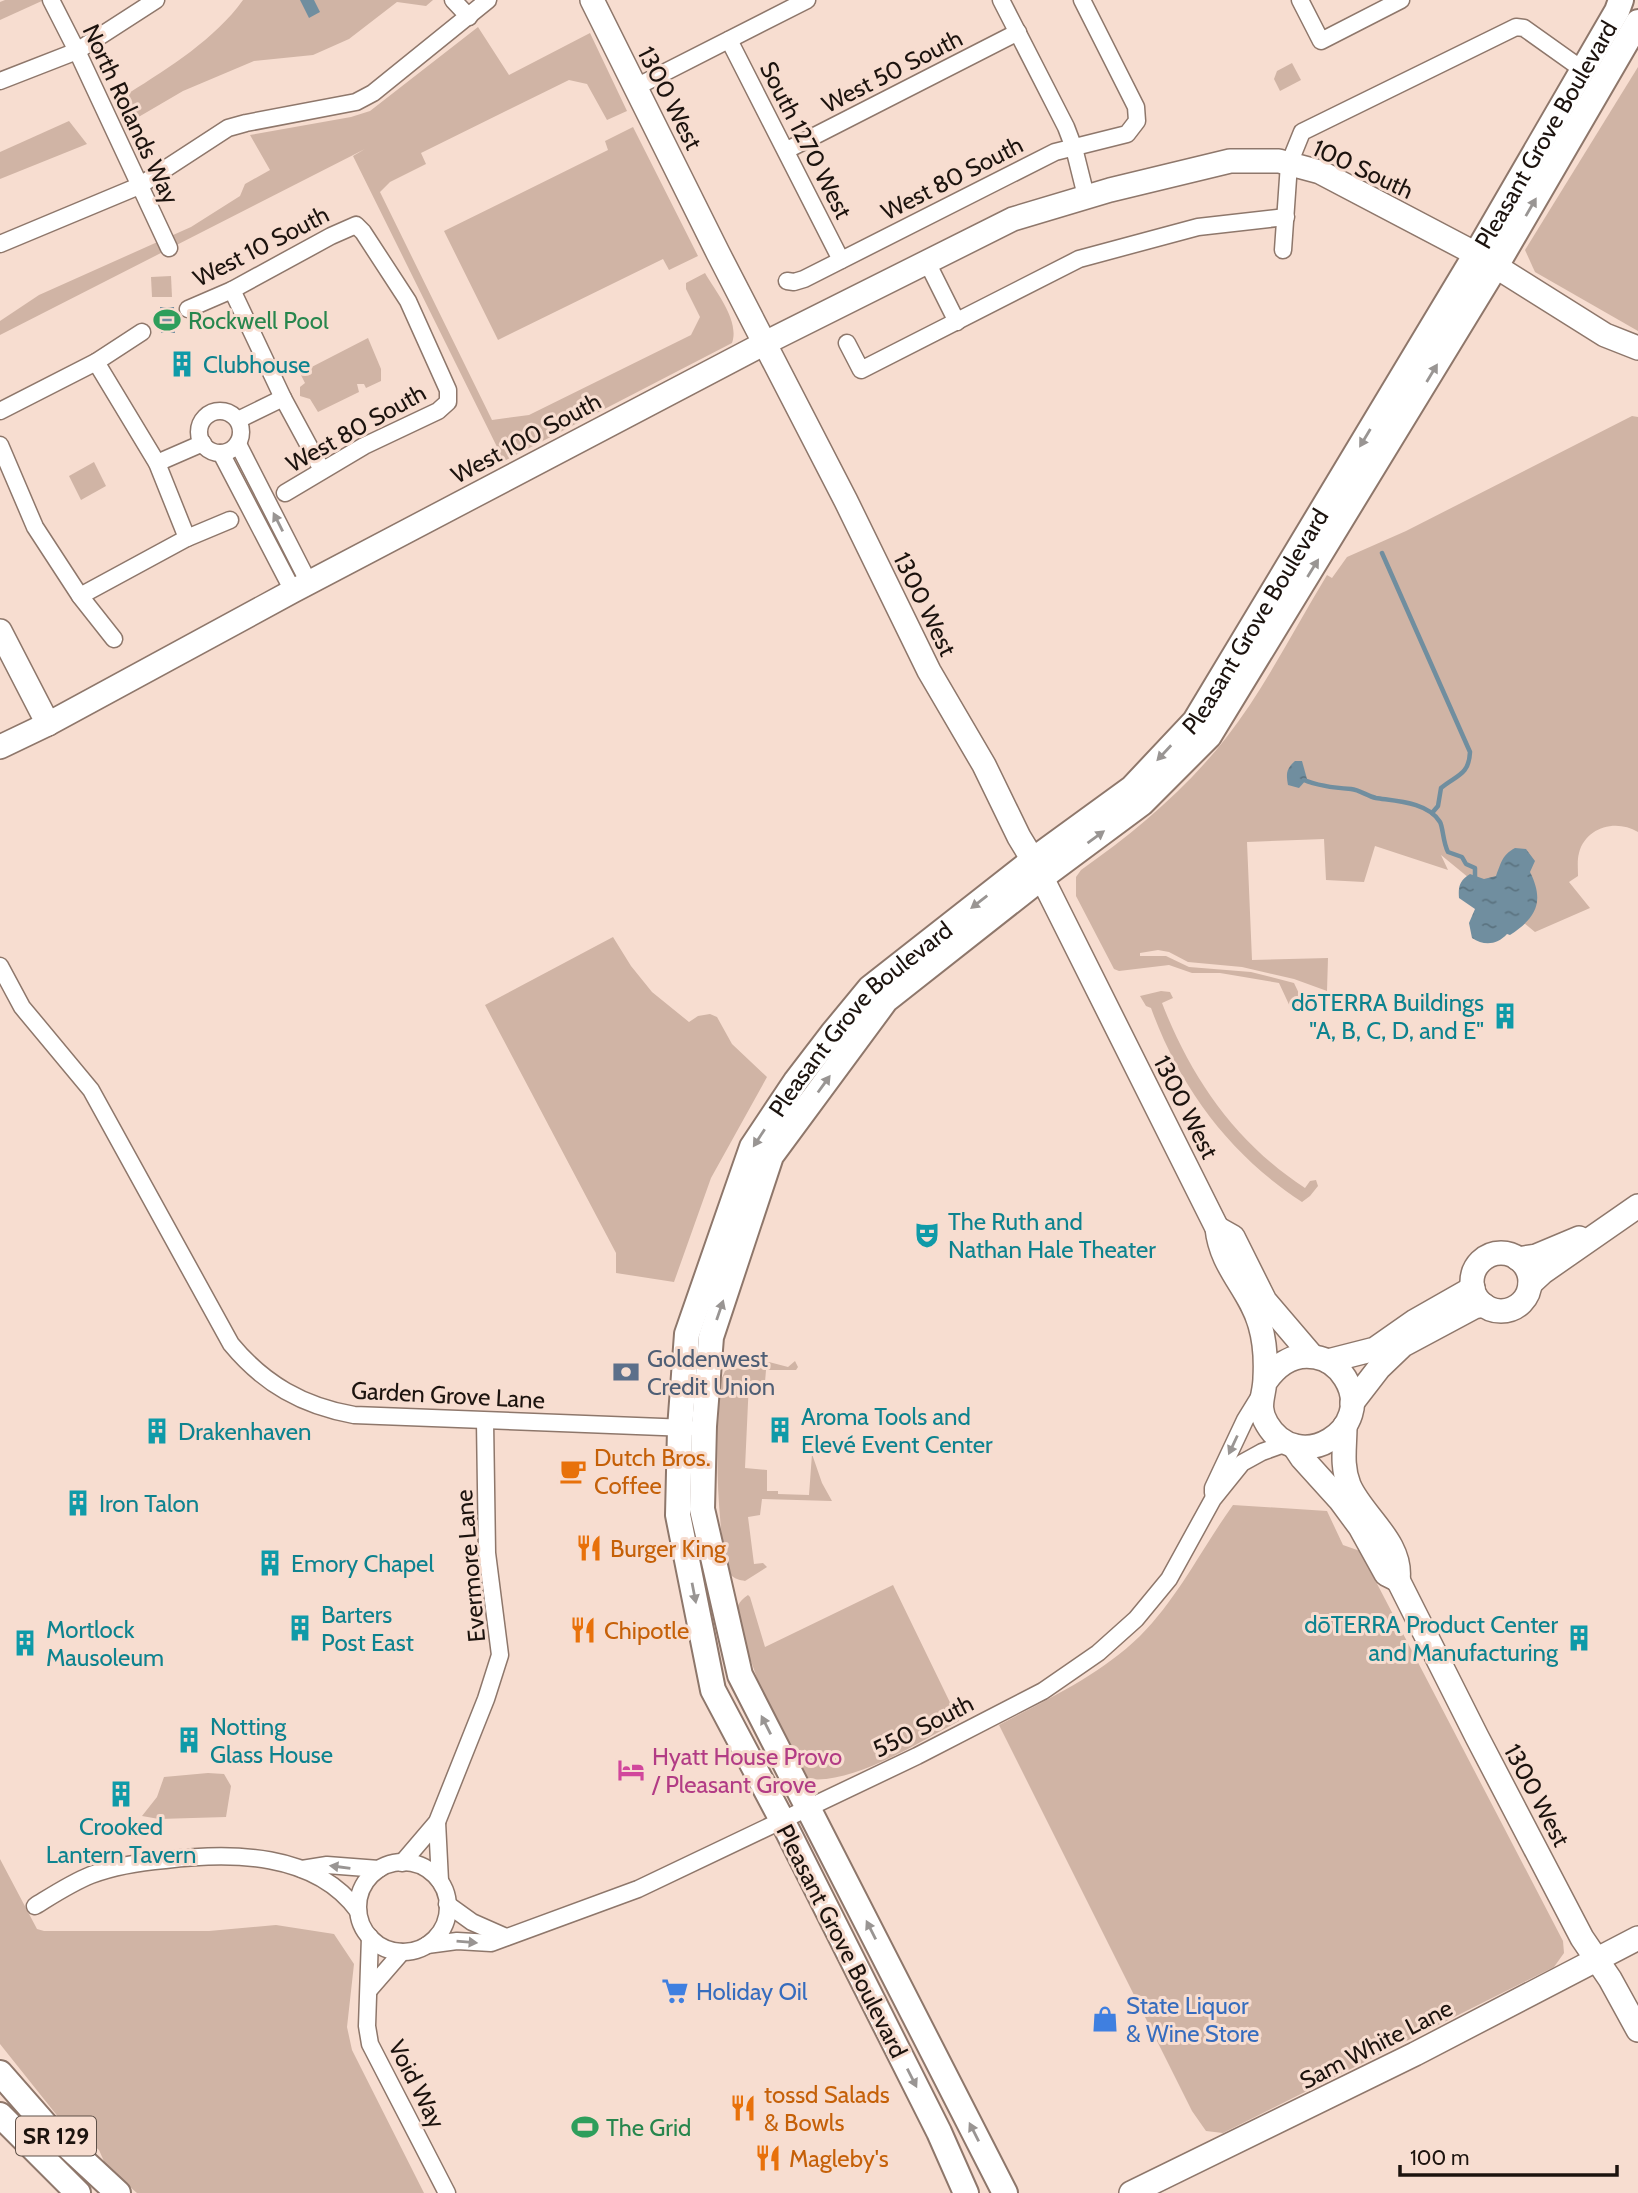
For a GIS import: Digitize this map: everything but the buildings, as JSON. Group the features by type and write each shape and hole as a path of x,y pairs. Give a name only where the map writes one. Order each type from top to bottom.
{"main road":[{"name":"Pleasant Grove Boulevard","path":"1486,260 1621,0"},
{"name":"Pleasant Grove Boulevard","path":"1005,2193 740,1675 702,1509 692,1427 687,1334 752,1147 796,1081 870,988 1037,869 1142,803 1209,736 1486,260 1638,22"},
{"name":"Pleasant Grove Boulevard","path":"692,1427 678,1515 713,1690 782,1820 939,2132 965,2193"},
{"name":"SR 129","path":"0,2073 50,2130 117,2193"},
{"name":"SR 129","path":"0,2115 78,2193"}],"street":[{"name":"North Rolands Way","path":"51,0 169,248"},
{"path":"0,81 77,51 156,0"},
{"path":"453,0 469,16"},
{"path":"0,244 139,186 228,128 356,102 373,93 488,0"},
{"name":"1300 West","path":"593,0 929,671 984,765 1217,1228"},
{"path":"636,88 807,0"},
{"path":"1001,0 1066,127 1086,196"},
{"name":"West 80 South","path":"787,281 804,279 1055,152 1127,134 1137,121 1136,107 1082,0"},
{"path":"1300,0 1321,41 1401,0"},
{"path":"1283,250 1289,164 1302,132 1516,27 1524,28 1583,70"},
{"name":"West 50 South","path":"787,150 1018,32"},
{"name":"South 1270 West","path":"729,40 841,261"},
{"name":"100 South","path":"1086,196 1230,161 1279,161 1320,172 1486,260 1605,335 1638,348"},
{"name":"West 100 South","path":"0,747 765,343 1013,219 1086,196"},
{"path":"847,343 861,370 1079,260 1198,228 1286,217"},
{"name":"West 10 South","path":"188,309 232,290 356,225 408,301 448,390 448,402"},
{"path":"927,262 957,322"},
{"path":"232,290 283,398 322,470"},
{"path":"0,411 96,362 142,332"},
{"path":"96,362 157,463 187,538"},
{"path":"238,420 283,398"},
{"name":"West 80 South","path":"285,493 364,446 438,411 448,402"},
{"path":"226,412 238,420 242,432 238,444 228,452 211,450 202,443 200,429 206,417 212,413 226,412"},
{"path":"157,463 202,443"},
{"path":"238,444 301,587"},
{"path":"0,445 35,527 80,596 114,639"},
{"path":"221,453 301,587"},
{"path":"80,596 187,538 230,520"},
{"path":"0,631 48,724"},
{"name":"Garden Grove Lane","path":"0,966 22,1007 91,1090 237,1352 258,1374 291,1396 309,1404 354,1415 692,1427"},
{"path":"1478,1297 1496,1311 1510,1310 1522,1302 1530,1284 1543,1272 1638,1206"},
{"path":"1217,1228 1219,1245 1225,1259 1255,1309 1259,1321 1265,1351 1261,1409 1266,1423 1275,1435 1291,1444 1340,1500 1360,1527 1386,1574 1398,1580 1399,1571 1388,1541 1350,1488 1343,1464 1345,1426 1352,1403 1379,1368 1403,1345 1475,1307 1478,1297 1476,1269 1490,1256 1499,1254 1518,1259 1536,1256 1608,1227"},
{"path":"1217,1228 1233,1237 1265,1301 1320,1359 1336,1367 1348,1383 1352,1403"},
{"path":"1518,1259 1527,1270 1530,1284"},
{"path":"1213,1499 1213,1488 1245,1420 1274,1370 1285,1361 1298,1357 1320,1359 1375,1349 1415,1321 1478,1297"},
{"name":"Evermore Lane","path":"437,1822 486,1699 500,1655 487,1553 485,1421"},
{"path":"1213,1499 1242,1463 1262,1452 1291,1444 1317,1446 1337,1435 1345,1426"},
{"name":"550 South","path":"427,1945 457,1941 491,1943 638,1889 1043,1691 1098,1653 1136,1619 1169,1578 1213,1499"},
{"name":"1300 West","path":"1398,1580 1583,1938 1638,2030"},
{"path":"402,1863 437,1822"},
{"path":"379,1869 368,1879 360,1892 360,1921 370,1937 376,1944 402,1952 415,1951 427,1945 437,1937 444,1926 447,1904 440,1881 437,1822"},
{"path":"35,1906 92,1875 139,1863 242,1855 302,1869 341,1891 358,1911"},
{"path":"302,1869 327,1866 379,1869 402,1863 424,1867 440,1881"},
{"path":"447,1904 472,1922 506,1937"},
{"name":"Void Way","path":"370,1937 367,2026 370,2044 447,2193"},
{"name":"Sam White Lane","path":"1126,2192 1345,2090 1638,1938"},
{"path":"369,1990 402,1952"}],"shaded area":[{"path":"44,0 0,20 0,2"},
{"path":"243,0 433,0 426,6 397,2 349,39 313,55 254,61 183,91 130,122 129,93 205,40"},
{"path":"478,27 509,75 590,33 627,111 607,120 587,84 569,80 421,153 426,164 390,182 380,192 492,420 529,415 691,335 700,317 686,289 686,283 705,273 730,316 734,334 732,343 504,461 353,156 365,149 0,335 0,321 39,295 191,227 240,196 245,184 270,170 250,135 351,117 370,111"},
{"path":"1292,63 1301,80 1280,91 1274,79 1277,71"},
{"path":"1638,67 1638,331 1535,272 1525,250"},
{"path":"69,121 87,144 0,179 0,152"},
{"path":"633,127 698,256 669,270 663,259 498,340 444,231 608,150 605,141"},
{"path":"171,276 172,297 152,297 151,277"},
{"path":"368,338 381,369 381,381 366,388 364,384 357,384 359,392 318,412 310,399 300,396 300,387 305,383 300,373"},
{"path":"1632,416 1638,417 1638,832 1612,826 1595,832 1583,844 1578,856 1578,876 1569,882 1590,908 1535,932 1441,855 1448,870 1375,846 1364,882 1326,880 1324,839 1247,842 1252,960 1328,958 1327,991 1294,979 1242,967 1188,962 1169,952 1158,950 1140,953 1140,956 1166,956 1189,967 1251,972 1294,983 1304,1004 1292,1011 1279,983 1220,973 1192,973 1169,965 1119,971 1114,969 1076,896 1076,877 1081,870 1121,841 1158,809 1194,775 1226,738 1254,699 1327,575 1332,578 1347,557 1406,531"},
{"path":"94,462 106,486 81,500 69,476"},
{"path":"613,937 652,992 689,1022 698,1016 710,1014 717,1017 732,1044 767,1077 711,1178 674,1282 616,1273 616,1253 485,1005"},
{"path":"1161,991 1170,992 1173,998 1162,1003 1187,1057 1218,1107 1258,1151 1280,1170 1305,1188 1310,1181 1316,1180 1318,1186 1302,1202 1252,1163 1230,1141 1193,1092 1163,1037 1151,1008 1146,1006 1140,996"},
{"path":"795,1361 798,1367 796,1370 766,1370 765,1382 749,1381 745,1468 767,1470 767,1491 809,1495 812,1454 822,1483 832,1501 762,1499 760,1515 748,1517 754,1564 763,1563 767,1567 745,1581 733,1577 724,1562 717,1459 721,1380 725,1371 731,1368 746,1369 769,1362 788,1367"},
{"path":"1233,1505 1327,1511 1343,1545 1360,1551 1563,1941 1564,1953 1554,1967 1223,2133 1206,2131 1192,2111 999,1725 1091,1674 1140,1636 1166,1606"},
{"path":"893,1585 959,1721 863,1770 822,1779 805,1778 768,1709 736,1619 738,1605 748,1595 750,1597 765,1647"},
{"path":"224,1774 231,1786 226,1817 159,1819 142,1816 157,1797 164,1777"},
{"path":"0,1859 37,1929 44,1931 209,1931 276,1925 334,1934 354,1964 347,2027 352,2050 424,2193 137,2193 106,2166 99,2150 78,2132 67,2128 0,2044"}],"water":[{"path":"300,0 314,0 320,12 309,18"},
{"name":"Rockwell Pool","path":"160,307 174,307 175,333 161,333"},
{"path":"1295,761 1302,761 1307,779 1299,788 1288,785 1287,781 1288,769"},
{"path":"1515,848 1526,849 1535,861 1530,872 1537,892 1532,916 1519,929 1499,940 1490,943 1477,941 1472,938 1469,923 1475,909 1459,898 1460,884 1470,874 1484,879 1496,876 1505,857"}],"waterway":[{"path":"1382,553 1470,752 1465,770 1441,788 1438,806 1432,813"},
{"path":"1304,780 1428,810 1440,822 1448,852 1462,857 1466,864 1475,868 1475,879"}],"place":[{"name":"Rockwell Pool","path":"167,320"},
{"name":"Clubhouse","path":"182,364"},
{"name":"dōTERRA Buildings \"A, B, C, D, and E\"","path":"1505,1016"},
{"name":"The Ruth and Nathan Hale Theater","path":"927,1235"},
{"name":"Goldenwest Credit Union","path":"626,1372"},
{"name":"Aroma Tools and Elevé Event Center","path":"780,1430"},
{"name":"Drakenhaven","path":"157,1431"},
{"name":"Dutch Bros. Coffee","path":"573,1471"},
{"name":"Iron Talon","path":"78,1503"},
{"name":"Burger King","path":"589,1548"},
{"name":"Emory Chapel","path":"270,1563"},
{"name":"Barters Post East","path":"300,1628"},
{"name":"Chipotle","path":"583,1630"},
{"name":"dōTERRA Product Center and Manufacturing","path":"1579,1638"},
{"name":"Mortlock Mausoleum","path":"25,1643"},
{"name":"Notting Glass House","path":"189,1740"},
{"name":"Hyatt House Provo / Pleasant Grove","path":"631,1770"},
{"name":"Crooked Lantern Tavern","path":"121,1794"},
{"name":"Holiday Oil","path":"675,1991"},
{"name":"State Liquor & Wine Store","path":"1105,2019"},
{"name":"tossd Salads & Bowls","path":"743,2108"},
{"name":"The Grid","path":"585,2127"},
{"name":"Magleby's","path":"768,2158"}]}
